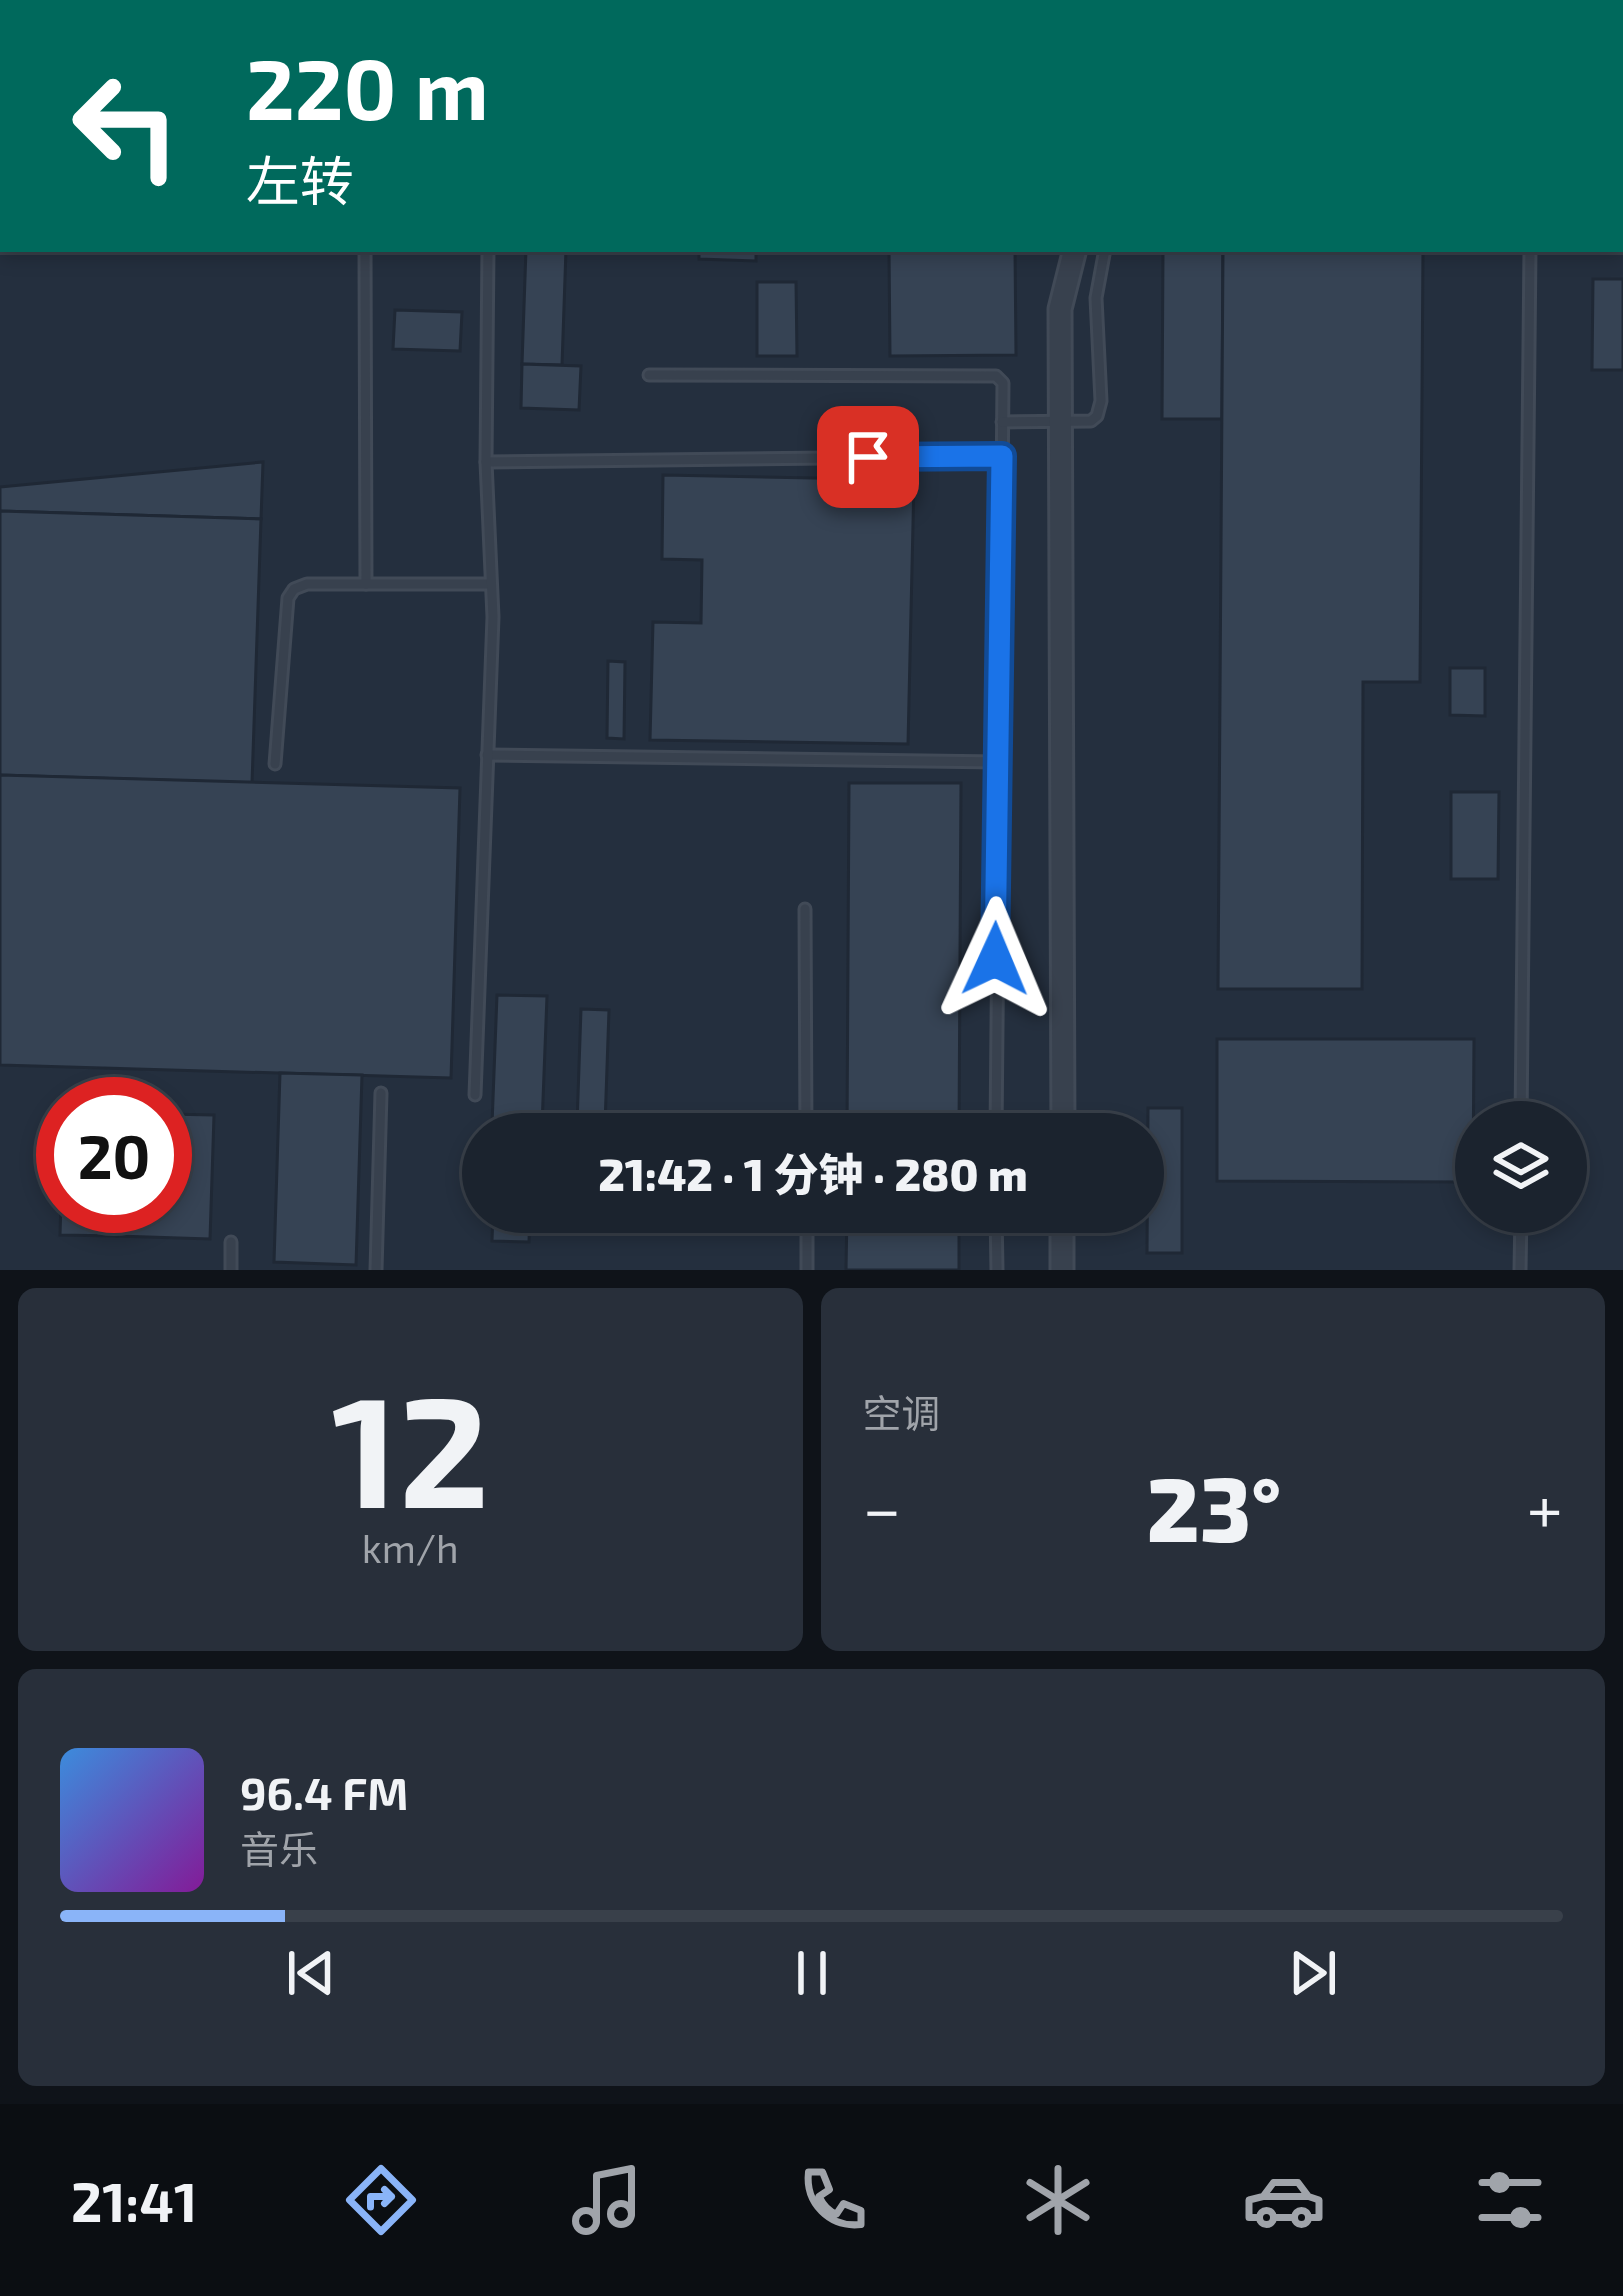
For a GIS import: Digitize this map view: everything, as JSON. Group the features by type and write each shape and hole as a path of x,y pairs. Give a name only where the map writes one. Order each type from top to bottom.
{"street":[{"path":"1063,1113 1061,296 1074,252"},
{"path":"1062,1233 1062,1270"}],"lane":[{"path":"365,252 366,584"},
{"path":"475,1094 491,584 485,463 488,252"},
{"path":"1002,422 1091,421 1097,416 1101,401 1096,298 1105,252"},
{"path":"1522,1101 1530,252"},
{"path":"650,375 996,376 1003,382 996,1113"},
{"path":"485,463 1002,456"},
{"path":"275,764 288,598 294,589 307,584 491,584"},
{"path":"488,755 998,762"},
{"path":"805,909 806,1113"},
{"path":"376,1270 382,1093"},
{"path":"807,1233 807,1270"},
{"path":"996,1233 997,1270"},
{"path":"1520,1270 1521,1233"},
{"path":"231,1242 231,1270"}],"building":[{"path":"526,252 566,252 562,365 522,364"},
{"path":"699,252 756,252 756,261 699,259"},
{"path":"889,252 1015,252 1016,355 890,356"},
{"path":"1163,252 1223,252 1222,419 1162,419"},
{"path":"1223,252 1423,252 1420,682 1363,682 1362,989 1218,989"},
{"path":"1593,279 1623,279 1623,370 1592,370"},
{"path":"757,282 796,282 797,356 757,356"},
{"path":"395,310 462,312 460,351 393,349"},
{"path":"522,364 581,366 579,410 521,408"},
{"path":"263,462 261,519 0,511 0,487"},
{"path":"663,475 914,480 908,744 650,740 653,622 701,623 702,560 662,559"},
{"path":"0,511 261,519 252,783 0,775"},
{"path":"608,661 625,662 624,739 607,738"},
{"path":"1450,668 1485,668 1485,716 1450,715"},
{"path":"0,775 460,788 451,1078 0,1065"},
{"path":"849,783 961,783 959,1113 847,1113"},
{"path":"1451,792 1499,792 1498,879 1451,879"},
{"path":"497,995 547,996 542,1113 492,1113"},
{"path":"581,1009 609,1010 605,1113 577,1113"},
{"path":"1217,1039 1474,1039 1474,1101 1455,1101 1455,1182 1217,1181"},
{"path":"280,1073 362,1075 356,1265 274,1262"},
{"path":"1148,1108 1182,1108 1182,1253 1147,1253 1147,1233 1164,1233 1164,1113 1148,1113"},
{"path":"192,1115 214,1115 210,1239 117,1236 192,1233"},
{"path":"60,1233 117,1233 117,1236"},
{"path":"492,1233 529,1233 529,1242 492,1241"},
{"path":"847,1233 959,1233 959,1270 846,1270"}],"route":[{"path":"868,457 1002,456 995,959"}]}
